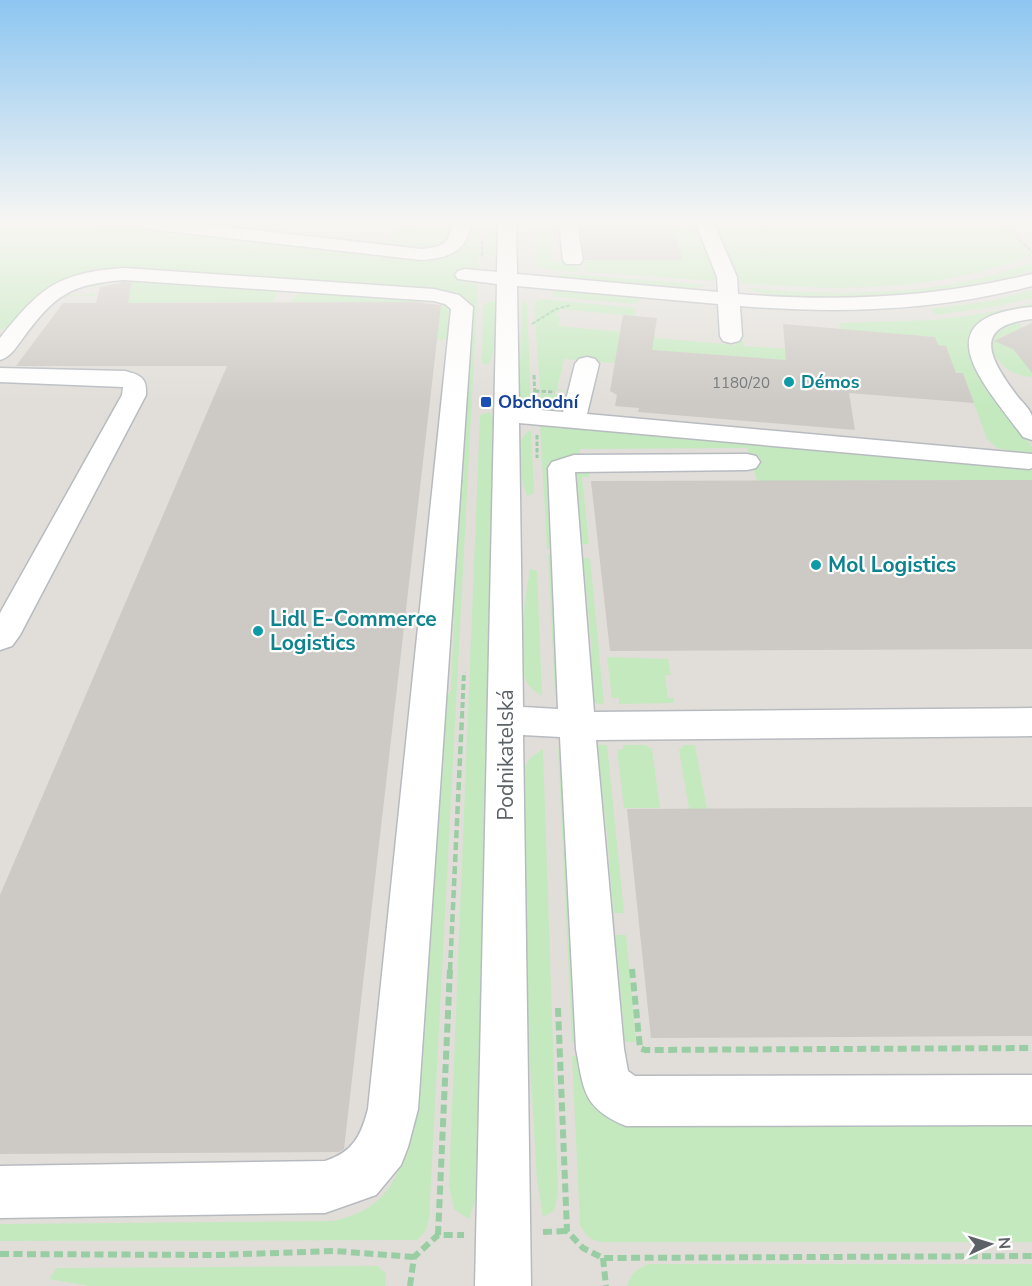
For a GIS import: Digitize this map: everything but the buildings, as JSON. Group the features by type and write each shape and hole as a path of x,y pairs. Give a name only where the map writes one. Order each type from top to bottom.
{"street":[{"path":"0,353 52,290 66,284"},
{"path":"0,1192 325,1187 358,1177 383,1147 393,1109 462,307 452,299 434,295 260,284"},
{"name":"Podnikatelská","path":"503,1286 506,721 522,417 509,284"},
{"path":"564,284 824,305 914,303 965,297 1016,284"},
{"path":"728,284 731,336"},
{"path":"1032,314 1010,317 994,323 984,329 979,338 979,350 987,367 1032,432"},
{"path":"573,421 588,364"},
{"path":"0,375 124,378 135,384 134,394 4,635 0,638"},
{"path":"522,417 1029,461"},
{"path":"747,462 574,463 561,468 600,1049 607,1085 626,1101 1032,1100"},
{"path":"506,721 547,721 577,726 1032,722"}],"path":[{"path":"532,324 556,309 579,304"},
{"path":"531,314 532,335"},
{"path":"534,369 522,417 538,470"},
{"path":"410,1286 414,1257 438,1235 464,667"},
{"path":"632,964 640,1048 645,1050 1032,1048"},
{"path":"558,1002 567,1231 584,1248 603,1258 1032,1256"},
{"path":"0,1254 216,1254 335,1251 414,1257"},
{"path":"603,1258 606,1286"}],"shaded area":[{"path":"0,284 1032,284 1032,1286 0,1286"}],"green space":[{"path":"0,284 56,284 45,290 12,329 0,329"},
{"path":"76,284 104,284 94,287 75,287 70,295 90,295 92,292 98,296 62,296"},
{"path":"131,284 226,284 267,287 277,293 273,302 111,303 116,295 126,293 133,287"},
{"path":"327,284 478,284 429,1220 425,1232 417,1240 0,1241 0,1224 333,1221 363,1211 374,1203 384,1195 398,1172 407,1142 439,714 451,689 454,619 447,595 467,301 463,297 444,292"},
{"path":"616,284 709,285 677,289"},
{"path":"752,284 905,284 852,287"},
{"path":"948,284 986,284 938,292 842,298 794,298 770,295 747,288 854,293"},
{"path":"555,289 639,298 637,304 555,297 552,294"},
{"path":"1032,290 1032,298 1000,306 936,315 930,309 991,301"},
{"path":"307,291 443,300 449,308 447,339 437,340 441,302 291,302 294,297"},
{"path":"543,299 636,308 635,316 560,309 557,316 561,317 558,326 736,345 736,340 739,339 743,341 743,346 845,353 949,353 946,346 938,345 935,337 841,330 840,323 932,320 975,315 1032,304 1032,309 970,338 968,344 978,367 1032,447 1032,455 997,448 987,439 963,373 646,350 615,363 564,359 557,389 571,392 540,389 534,302"},
{"path":"495,301 497,339 489,365 482,363 483,306 487,302"},
{"path":"522,301 527,304 531,408 519,397"},
{"path":"1016,320 1032,339 1011,334 1001,336 999,339 1013,348 1032,369 1032,377 1012,372 1006,368 990,347 997,334"},
{"path":"540,393 570,396 566,410 558,413 541,411"},
{"path":"490,412 496,425 482,1061 475,1200 469,1219 454,1209 449,1186 480,415"},
{"path":"550,424 1032,467 1032,480 757,481 747,448 580,449 580,457 560,458 553,464 558,549 547,549 540,425"},
{"path":"531,430 534,493 527,496 518,451 524,436"},
{"path":"588,468 589,477 582,477 589,544 582,544 578,492 571,492 572,470"},
{"path":"548,554 558,554 560,692 555,695"},
{"path":"583,558 590,558 604,704 590,703 583,652 592,652"},
{"path":"530,569 537,571 542,696 528,684 522,669 523,625"},
{"path":"607,657 668,659 671,675 665,675 668,698 674,698 673,703 619,704 619,698 612,698"},
{"path":"596,745 607,745 624,913 604,913 603,907 613,906 605,811 595,811"},
{"path":"623,745 645,745 652,749 660,808 624,808 617,750 623,749"},
{"path":"684,745 695,745 707,809 689,809 679,750"},
{"path":"543,749 558,1193 554,1211 543,1217 537,1179 527,1013 525,767 530,758"},
{"path":"558,749 564,751 587,1043 572,1043"},
{"path":"606,935 626,935 636,1042 614,1042 613,1034 624,1033 617,951 606,951"},
{"path":"572,1056 587,1056 591,1090 1032,1118 1032,1242 602,1242 591,1239 580,1225"},
{"path":"649,1264 1032,1264 1032,1286 627,1286 635,1272"},
{"path":"378,1266 386,1274 385,1286 89,1286 49,1279 57,1268"}],"place":[{"name":"Démos","path":"789,382"},
{"name":"Obchodní","path":"486,402"},
{"name":"Mol Logistics","path":"816,565"},
{"name":"Lidl E-Commerce Logistics","path":"258,631"}]}
